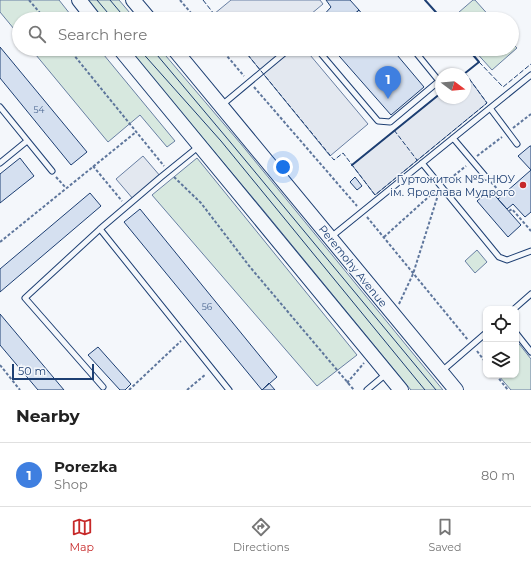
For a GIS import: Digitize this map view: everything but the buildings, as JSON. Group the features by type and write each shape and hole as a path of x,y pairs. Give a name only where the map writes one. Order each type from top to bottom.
{"main road":[{"path":"79,0 88,12"},
{"path":"133,0 143,12"},
{"path":"126,56 401,390"},
{"name":"Peremohy Avenue","path":"180,56 456,390"}],"lane":[{"path":"221,106 281,56"},
{"path":"323,56 378,121 390,122 439,81 419,56"},
{"path":"331,238 422,163 425,157 453,138 531,75"},
{"path":"0,107 52,171"},
{"path":"490,108 517,144"},
{"path":"453,138 486,177"},
{"path":"0,164 27,141"},
{"path":"103,387 25,298 100,229 168,171 200,146"},
{"path":"422,163 499,257 507,260 531,251"},
{"path":"412,164 415,169"},
{"path":"100,229 229,390"},
{"path":"517,306 531,294"},
{"path":"441,371 483,335"},
{"path":"519,337 531,352"},
{"path":"367,390 387,373"}],"path":[{"path":"29,0 38,12"},
{"path":"180,0 190,12"},
{"path":"75,56 168,171 201,203 250,267 354,390"},
{"path":"228,56 384,237 483,359"},
{"path":"384,237 472,160 531,114"},
{"path":"0,242 136,131"},
{"path":"93,166 127,206"},
{"path":"52,171 66,188"},
{"path":"486,177 500,192 495,196"},
{"path":"398,307 413,274 441,187"},
{"path":"509,211 512,209 531,231"},
{"path":"128,390 186,336"},
{"path":"347,383 365,362"},
{"path":"0,365 20,390"},
{"path":"187,390 212,368"},
{"path":"498,378 508,390"}],"shaded area":[{"path":"0,0 59,0 68,12 12,12 12,27 0,12"},
{"path":"87,0 119,0 129,12 97,12"},
{"path":"231,0 320,0 323,4 313,12 216,12"},
{"path":"473,0 475,0 486,12 459,12"},
{"path":"37,56 105,56 175,141 167,147 140,115 108,142"},
{"path":"134,56 166,56 241,144 443,390 411,390"},
{"path":"249,56 311,56 368,124 330,156"},
{"path":"479,56 508,56 492,70"},
{"path":"471,81 487,103 375,195 352,165 435,98 435,104 471,104"},
{"path":"143,156 161,177 134,200 116,179"},
{"path":"197,158 357,355 317,386 152,195"},
{"path":"477,250 487,262 475,273 465,261"},
{"path":"519,344 531,359 531,390 511,390 501,378 519,378"}],"tram line":[{"path":"97,0 107,12"},
{"path":"110,0 120,12"},
{"path":"145,56 221,141 425,390"},
{"path":"158,56 436,390"}],"fence":[{"path":"203,0 212,12"},
{"path":"249,56 334,160 343,153 375,195 487,103 471,81"},
{"path":"479,62 503,87 531,64"},
{"path":"353,166 352,165 435,98"},
{"path":"394,130 416,160"}],"wall":[{"path":"425,0 436,12"},
{"path":"471,68 479,62 474,56"},
{"path":"352,165 435,98"}],"place":[{"name":"Porezka","path":"388,99"},
{"name":"Гуртожиток №5 НЮУ ім. Ярослава Мудрого","path":"523,185"}]}
